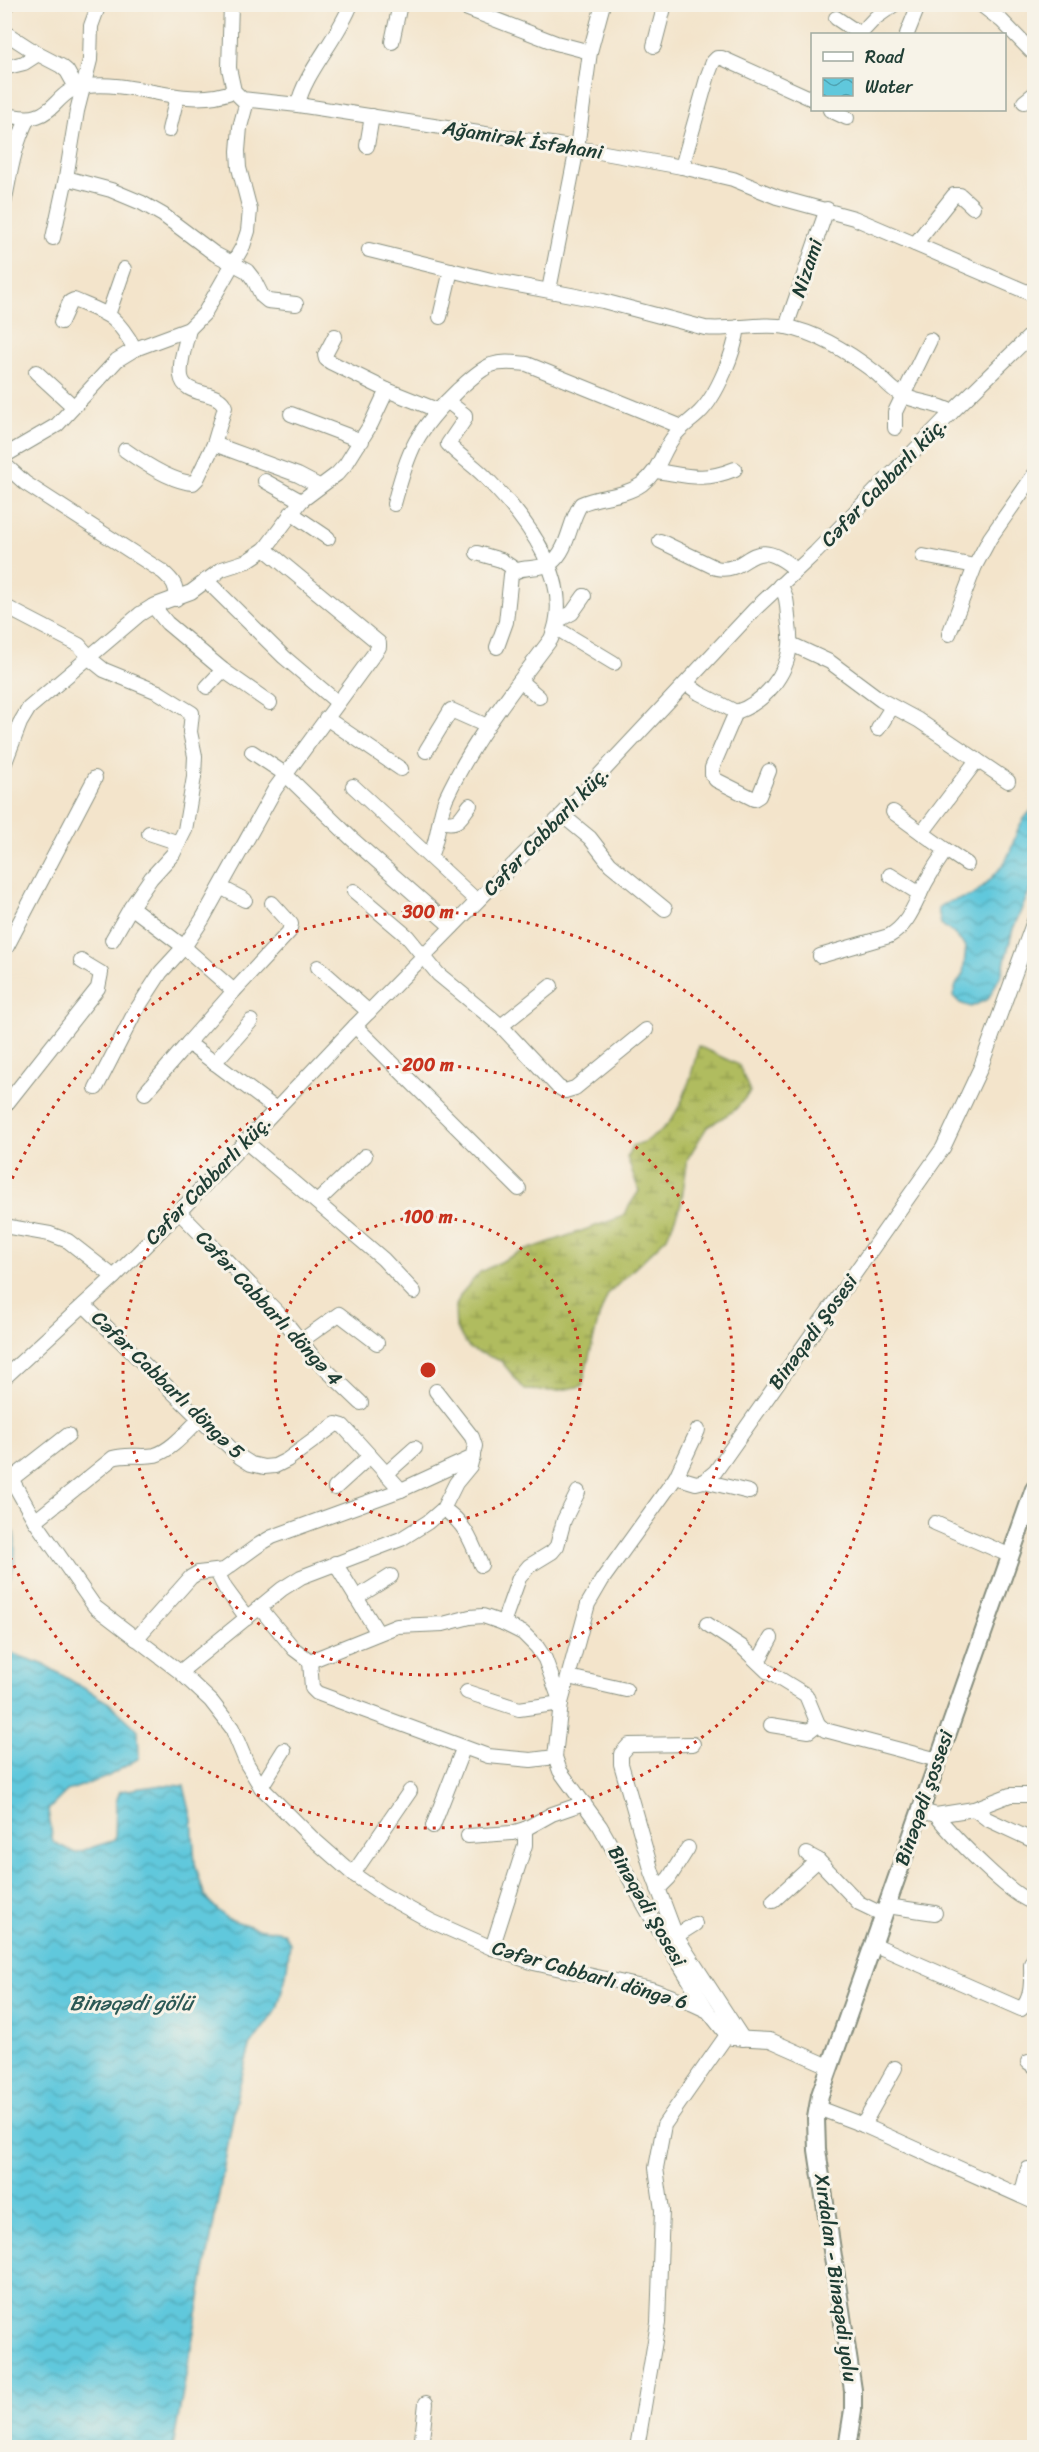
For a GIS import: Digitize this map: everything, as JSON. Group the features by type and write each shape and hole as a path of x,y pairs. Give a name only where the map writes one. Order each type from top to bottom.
{"main road":[{"name":"Binəqədi şossesi","path":"818,2108 830,2066 885,1910 928,1813 938,1760 1035,1489"},
{"name":"Xırdalan - Binəqədi yolu","path":"818,2108 817,2150 852,2390 853,2410 847,2448"}],"street":[{"path":"53,238 66,178 80,87 91,50 91,26 99,4"},
{"path":"4,456 57,425 117,360 135,349 189,329 204,314 243,246 250,210 239,168 238,151 240,127 247,101 237,96 234,91 228,53 231,4"},
{"path":"298,105 303,90 345,19 351,4"},
{"path":"392,42 400,4"},
{"path":"454,4 556,44 590,52"},
{"path":"549,290 577,148 590,52 603,4"},
{"path":"654,46 665,4"},
{"path":"861,33 875,18 895,4"},
{"path":"907,33 919,4"},
{"path":"980,4 1002,21 1035,54"},
{"path":"836,18 858,33"},
{"path":"4,32 67,71 80,87"},
{"path":"4,68 24,63 38,54"},
{"path":"682,166 712,62 717,58 722,58 811,98"},
{"path":"4,115 28,118 46,111 66,93 80,87 107,85 177,97 210,98 234,91"},
{"path":"169,130 177,97"},
{"name":"Ağamirək İsfəhani","path":"247,101 298,105 682,166 733,179 792,202 827,209 854,218 1035,295"},
{"path":"832,111 846,118"},
{"path":"367,146 372,117"},
{"path":"4,204 20,133 28,118"},
{"path":"66,178 111,190 142,203 163,215 215,254 247,271 262,296 268,301 296,304"},
{"path":"915,244 954,195 960,195 973,207"},
{"name":"Nizami","path":"786,327 827,209"},
{"path":"369,250 452,270 603,301 705,328 786,327 841,350 865,365 902,395 944,407 952,412"},
{"path":"108,315 124,269"},
{"path":"440,317 452,270"},
{"path":"61,322 70,302 74,300 108,315 122,326 135,349"},
{"path":"496,647 506,622 511,575 516,570 548,565 554,561 562,549 581,504 612,497 640,485 657,471 672,439 700,412 714,390 733,354 738,327"},
{"path":"125,450 143,463 164,473 193,483 198,479 214,444 225,407 220,400 187,387 182,382 180,373 189,329"},
{"name":"Cəfər Cabbarlı küç.","path":"4,1378 114,1277 562,815 780,585 1035,332"},
{"path":"335,336 326,359 341,369 387,390 442,405 465,415 464,424 448,444 503,496 532,536 548,565 558,592 556,624 551,639 487,726 451,790 430,856"},
{"path":"896,428 895,412 930,340"},
{"path":"394,504 407,458 420,432 442,405 489,366 505,363 527,364 682,427"},
{"path":"36,372 73,406"},
{"path":"4,765 9,740 29,708 64,681 140,614 153,606 191,592 231,565 258,555 265,549 301,501 337,474 362,441 387,390"},
{"path":"291,414 362,441"},
{"path":"214,444 298,475 319,486"},
{"path":"4,464 25,483 163,572 173,581 177,589 176,599"},
{"path":"657,471 714,477 735,469"},
{"path":"949,634 975,566 990,538 1035,475"},
{"path":"265,481 301,501"},
{"path":"291,513 328,538"},
{"path":"660,541 716,568 724,569 763,553 777,556 796,570"},
{"path":"96,1089 135,1012 161,972 183,947 222,888 265,806 285,774 337,702 377,652 379,643 265,549"},
{"path":"477,553 501,560 516,570"},
{"path":"923,556 975,566"},
{"path":"206,580 284,657 337,702"},
{"path":"687,684 699,693 736,712 749,708 769,690 786,663 790,644 786,595 780,585"},
{"path":"556,624 572,613 584,596"},
{"path":"4,606 71,641 104,670 158,692 192,713 190,732 195,756 188,818 173,854 131,907 112,940"},
{"path":"153,606 167,622 223,670 270,703"},
{"path":"556,624 614,663"},
{"path":"790,644 830,662 892,706 918,720 1008,781"},
{"path":"207,687 223,670"},
{"path":"520,681 539,697"},
{"path":"878,729 892,706"},
{"path":"426,751 451,710 487,726"},
{"path":"736,712 712,768 712,775 716,780 754,799 759,796 769,771"},
{"path":"326,718 401,769"},
{"path":"252,752 285,774 352,839 452,927"},
{"path":"922,833 976,760"},
{"path":"4,952 95,778"},
{"path":"353,786 477,901"},
{"path":"440,821 456,823 470,805"},
{"path":"893,812 967,864"},
{"path":"562,815 590,838 610,864 665,909"},
{"path":"149,833 179,843"},
{"path":"820,956 889,936 899,930 909,917 946,850"},
{"path":"890,875 920,894"},
{"path":"222,888 245,900"},
{"path":"354,891 407,936 438,974 501,1026 558,1087 565,1091 575,1088 646,1030"},
{"path":"145,1093 289,932 291,924 272,903"},
{"path":"131,907 183,947 234,992"},
{"name":"Binəqədi Şosesi","path":"704,1481 721,1464 943,1148 980,1069 1035,921"},
{"path":"4,1107 98,988 101,973 81,961"},
{"path":"318,967 369,1012"},
{"path":"501,1026 551,986"},
{"path":"214,1063 251,1021"},
{"path":"355,1026 519,1189"},
{"path":"188,1043 276,1109"},
{"path":"245,1141 382,1259 414,1292"},
{"path":"317,1202 365,1156"},
{"name":"Cəfər Cabbarlı döngə 4","path":"178,1212 279,1314 314,1359 361,1403"},
{"path":"4,1226 50,1234 68,1241 114,1277"},
{"name":"Cəfər Cabbarlı döngə 5","path":"84,1305 200,1419 251,1464 264,1467 274,1466 287,1460 336,1424 343,1426 401,1490"},
{"path":"302,1341 339,1314 377,1343"},
{"path":"180,1672 282,1589 301,1577 401,1539 443,1509 456,1483 470,1466 474,1446 472,1437 436,1391"},
{"path":"35,1521 113,1458 124,1454 157,1455 200,1419"},
{"path":"310,1660 312,1688 317,1693 463,1749 506,1759 555,1757 561,1703 588,1604 594,1592 676,1477 698,1430"},
{"path":"9,1472 68,1435"},
{"path":"386,1474 415,1448"},
{"path":"335,1488 370,1456"},
{"path":"136,1639 191,1577 198,1573 217,1572 230,1567 272,1537 401,1490 473,1457"},
{"name":"Cəfər Cabbarlı döngə 6","path":"9,1472 35,1521 95,1607 180,1672 211,1701 227,1720 247,1764 261,1787 311,1837 353,1874 382,1894 430,1921 492,1948 569,1972 651,1989 708,2011 727,2035"},
{"path":"676,1477 696,1483 704,1481 749,1492"},
{"path":"503,1623 519,1578 529,1566 552,1552 557,1546 564,1520 578,1492"},
{"path":"443,1509 459,1522 469,1535 481,1565"},
{"path":"935,1523 1011,1556"},
{"path":"335,1563 378,1633"},
{"path":"217,1572 225,1588 247,1618"},
{"path":"357,1598 391,1576"},
{"path":"260,1608 294,1649 310,1660"},
{"path":"310,1660 397,1626 443,1624 483,1616 522,1633 537,1647 545,1659 561,1703"},
{"path":"707,1624 742,1647 767,1671 806,1695 818,1724 835,1733 938,1760"},
{"path":"758,1662 771,1638"},
{"path":"569,1677 626,1690"},
{"path":"467,1692 519,1709 561,1703"},
{"path":"771,1725 809,1731 818,1724"},
{"name":"Binəqədi Şosesi","path":"693,1744 628,1745 621,1754 621,1764 658,1889 676,1936 743,2039"},
{"path":"433,1826 463,1749"},
{"path":"261,1787 284,1750"},
{"name":"Binəqədi Şosesi","path":"555,1757 560,1771 616,1851 650,1915 708,2011"},
{"path":"353,1874 410,1791"},
{"path":"928,1813 974,1809 1010,1795 1034,1794"},
{"path":"468,1836 512,1833 525,1829 545,1817 584,1803"},
{"path":"974,1809 987,1819 1034,1841"},
{"path":"928,1813 1015,1894 1035,1902"},
{"path":"492,1948 525,1845 525,1829"},
{"name":"Binəqədi Şosesi","path":"658,1889 669,1878 688,1848"},
{"path":"773,1901 812,1857 859,1903 885,1910 935,1913"},
{"name":"Binəqədi Şosesi","path":"676,1936 695,1924"},
{"path":"873,1944 1021,2009 1032,1994 1031,1964 1035,1958"},
{"path":"637,2448 658,2323 662,2210 656,2168 664,2124 727,2035 743,2039 770,2040 830,2066"},
{"path":"863,2125 895,2068"},
{"path":"818,2108 863,2125 1028,2199 1028,2169"},
{"path":"421,2448 426,2403"}],"green space":[{"path":"698,1046 739,1065 750,1092 735,1110 707,1127 688,1158 681,1204 667,1237 608,1294 599,1317 582,1386 555,1391 525,1390 501,1361 470,1349 456,1329 455,1308 461,1294 480,1272 518,1253 622,1217 639,1191 627,1157 632,1146 648,1140 671,1120 685,1092"}],"water":[{"path":"1033,809 1034,881 1013,929 1002,973 988,999 971,1007 960,1003 953,996 956,985 963,974 966,947 941,924 938,909 948,902 974,894 993,877 1005,862 1022,822"},
{"path":"5,1525 14,1533 15,1547 13,1567 5,1587"},
{"name":"Binəqədi gölü","path":"5,1651 45,1665 109,1703 138,1730 139,1758 107,1777 67,1791 48,1810 53,1842 75,1853 115,1840 116,1802 120,1791 163,1785 184,1786 192,1819 195,1863 205,1897 226,1918 256,1928 283,1932 290,1943 286,1976 277,2009 250,2046 237,2095 173,2447 5,2447"}]}
